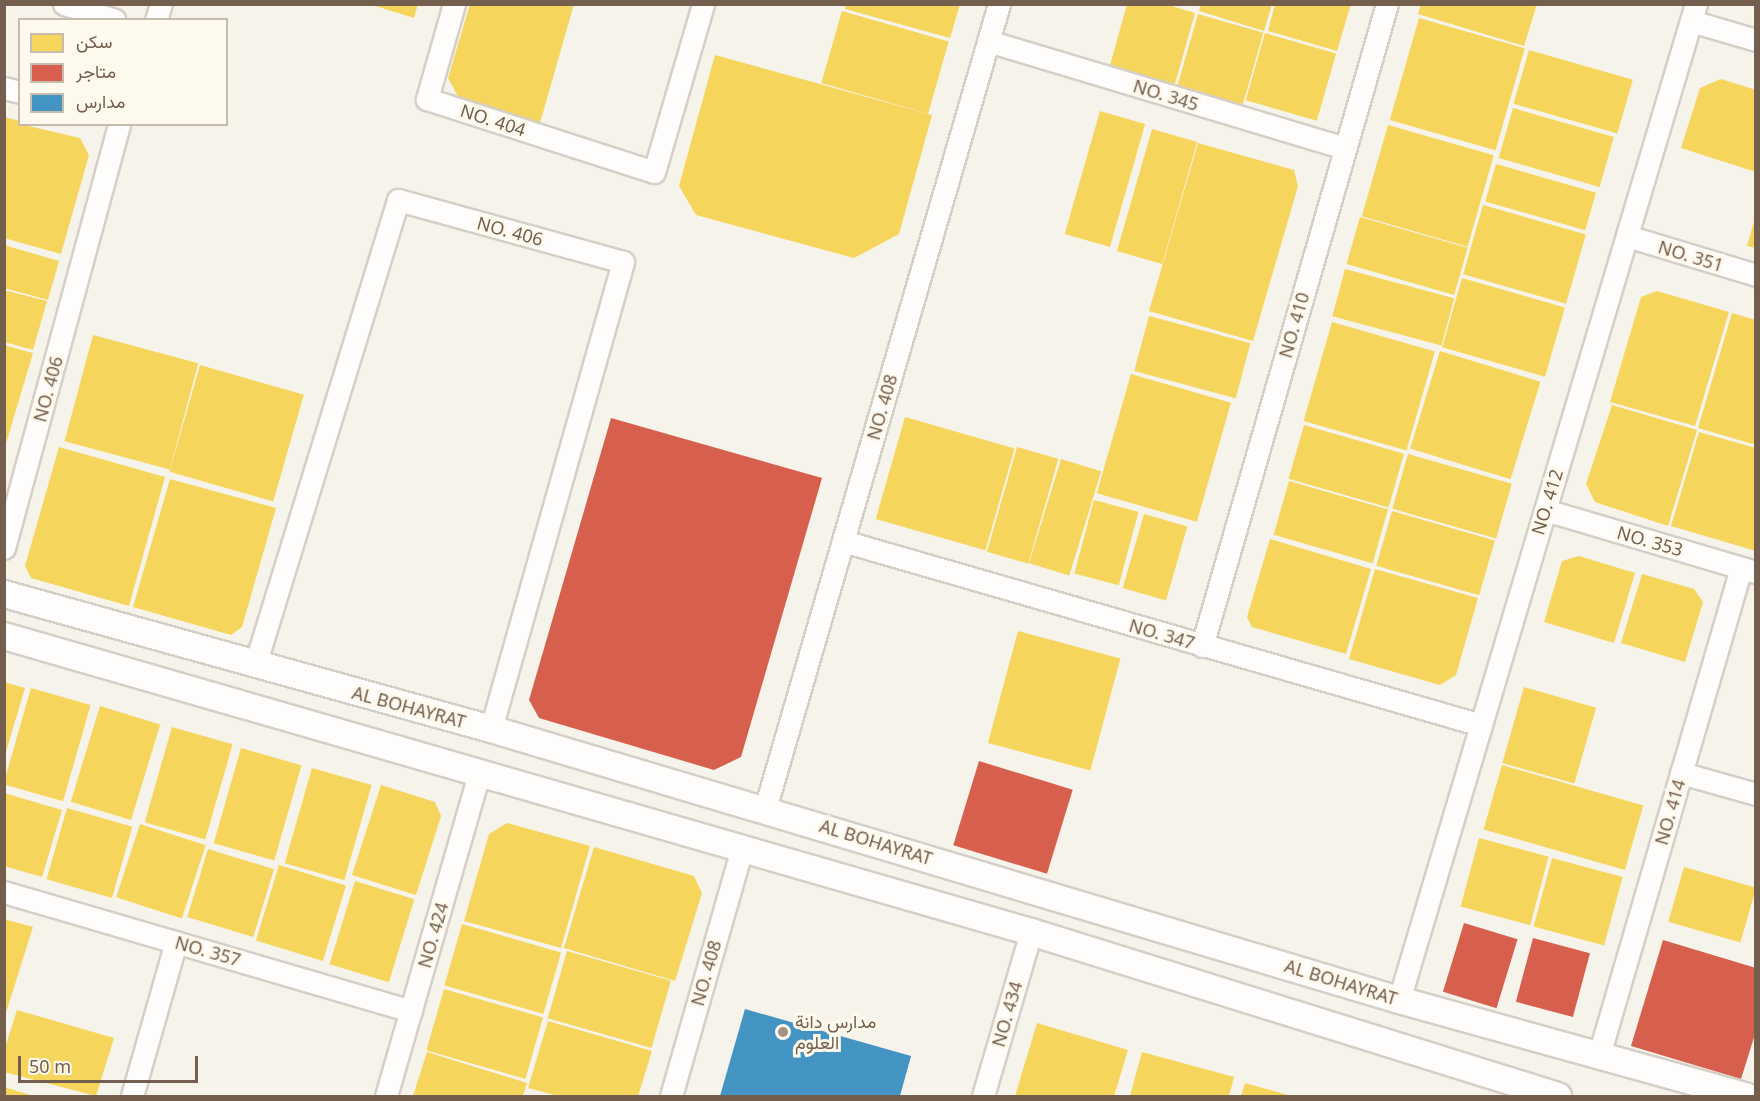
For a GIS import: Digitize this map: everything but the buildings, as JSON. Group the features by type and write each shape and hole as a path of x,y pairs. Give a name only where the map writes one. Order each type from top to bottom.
{"street":[{"path":"64,4 110,18"},
{"name":"NO. 404","path":"454,4 427,99 654,172 703,4"},
{"name":"NO. 408","path":"765,809 999,4"},
{"name":"NO. 410","path":"1202,646 1387,4"},
{"path":"1693,13 1755,40"},
{"name":"NO. 412","path":"1399,1000 1693,13"},
{"name":"NO. 345","path":"988,41 1344,148"},
{"name":"NO. 406","path":"4,548 118,126"},
{"name":"NO. 406","path":"255,665 398,200 623,262 491,729"},
{"name":"NO. 351","path":"1627,236 1755,275"},
{"name":"NO. 353","path":"1545,510 1748,570"},
{"name":"NO. 347","path":"843,541 1481,725"},
{"name":"NO. 414","path":"1599,1055 1681,773 1748,570"},
{"name":"AL BOHAYRAT","path":"4,594 491,729 1399,1000 1746,1096"},
{"path":"4,636 1035,933 1503,1089 1558,1096"},
{"name":"NO. 424","path":"386,1096 479,773"},
{"path":"1681,773 1755,794"},
{"name":"NO. 408","path":"671,1096 742,849"},
{"name":"NO. 357","path":"4,892 411,1011"},
{"path":"1035,933 1051,895"},
{"name":"NO. 434","path":"983,1096 1035,933"},
{"path":"132,1096 176,942"}],"place":[{"name":"مدارس دانة العلوم","path":"783,1032"}]}
